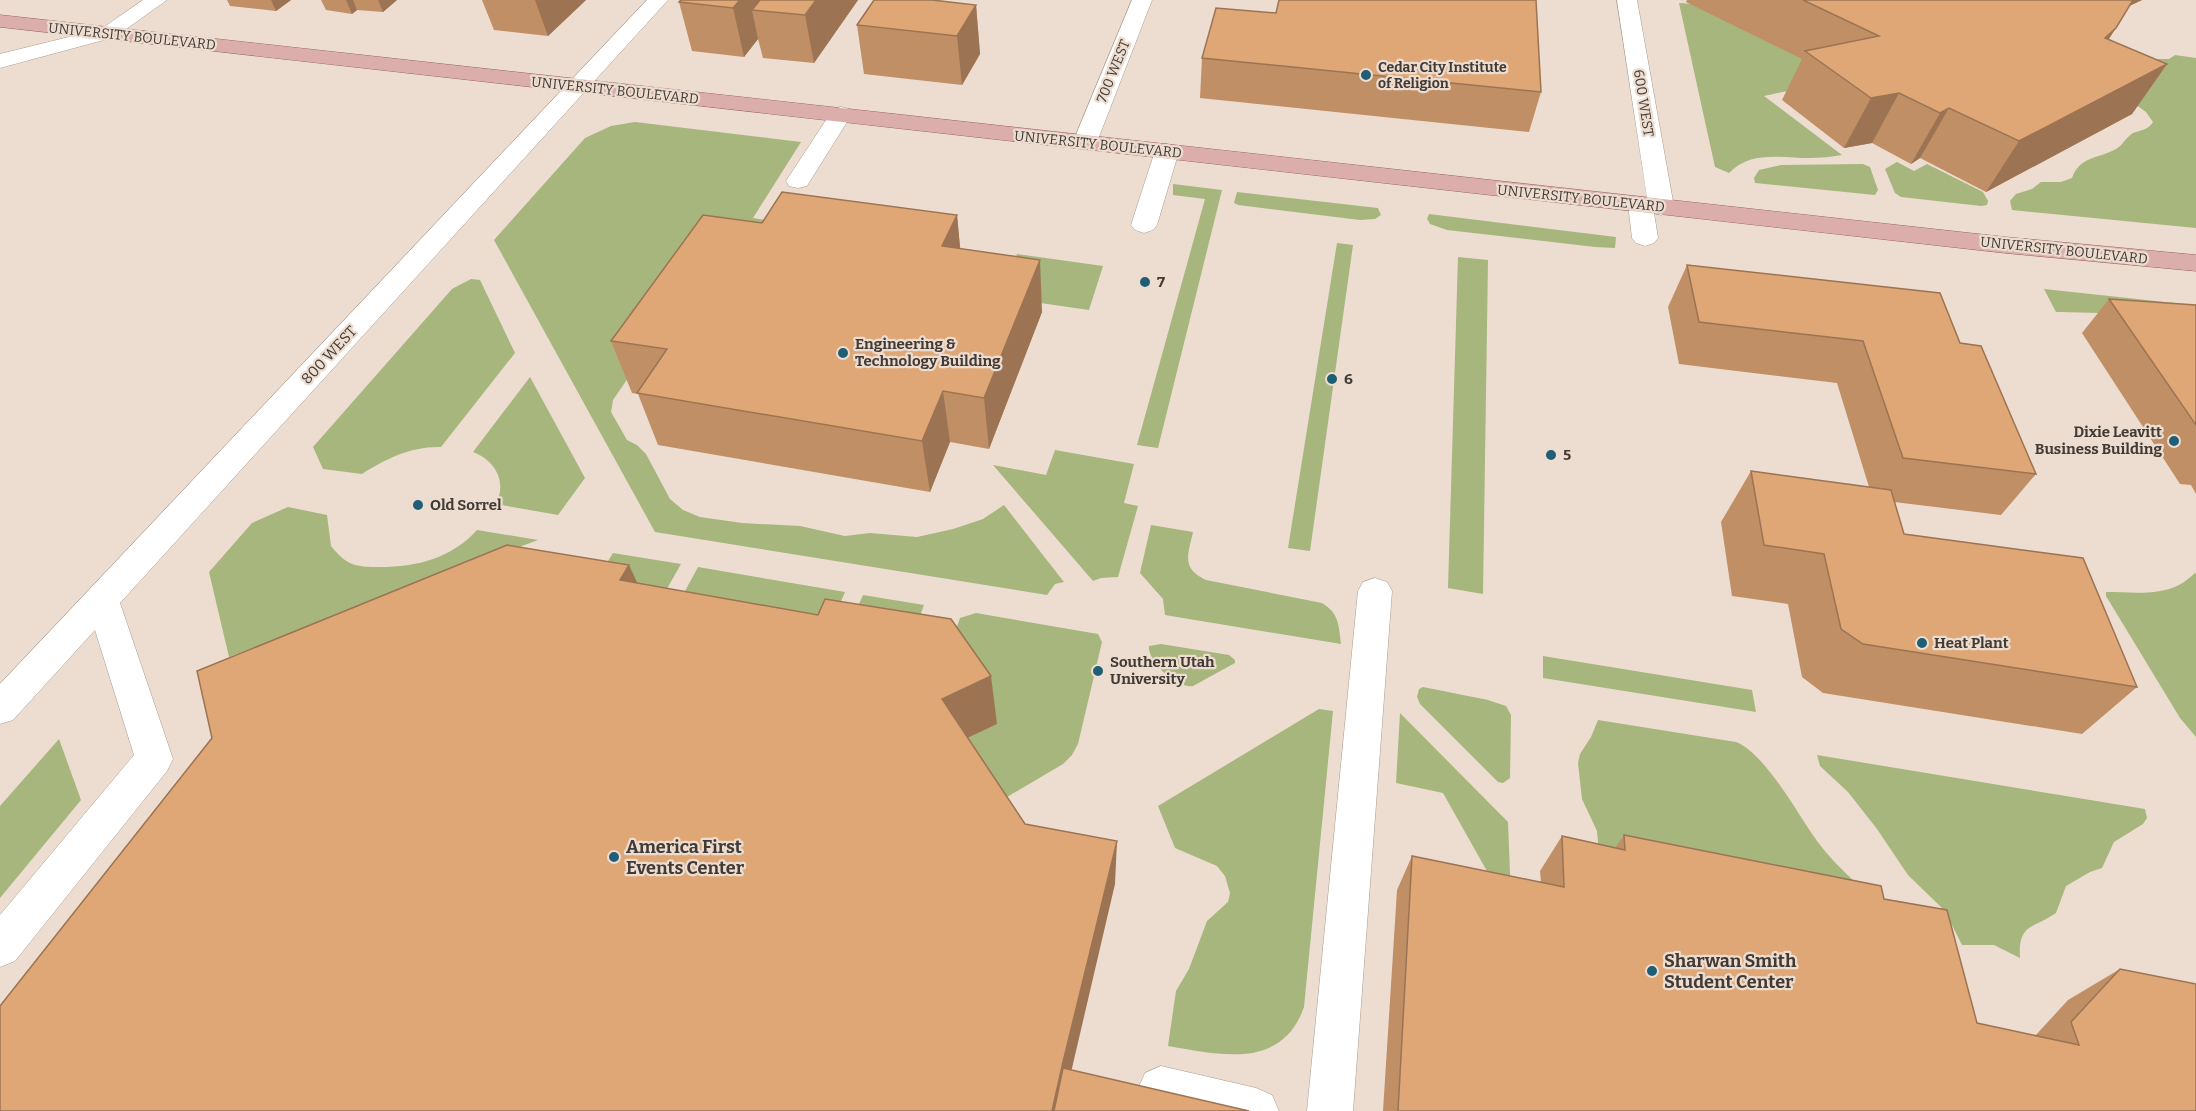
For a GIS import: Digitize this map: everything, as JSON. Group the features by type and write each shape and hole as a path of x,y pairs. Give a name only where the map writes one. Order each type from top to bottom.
{"main road":[{"name":"UNIVERSITY BOULEVARD","path":"0,21 1650,206 2005,245 2196,263"}],"street":[{"path":"0,61 108,33 157,0"},
{"name":"800 WEST","path":"0,709 658,0"},
{"name":"700 WEST","path":"1084,142 1142,0"},
{"name":"600 WEST","path":"1627,0 1650,206 1645,238"},
{"path":"798,181 841,114"},
{"path":"1144,225 1167,151"},
{"path":"1330,1111 1375,591"},
{"path":"0,947 154,759 102,600"},
{"path":"1161,1089 1256,1111"}],"green space":[{"path":"1679,3 1693,4 1844,79 1764,96 1842,155 1817,158 1757,158 1747,161 1729,173 1715,167"},
{"path":"2175,55 2196,58 2196,228 2012,210 2010,201 2016,194 2032,189 2041,182 2061,182 2072,178 2075,171 2085,162 2116,149 2133,133 2151,125 2153,122 2146,112 2132,102 2156,59 2169,59"},
{"path":"635,122 801,142 753,218 791,224 709,260 613,400 611,412 627,440 637,445 646,454 670,499 683,510 700,517 742,523 800,526 845,536 870,533 917,537 983,519 1004,505 1064,582 1055,584 1047,595 655,532 494,240 585,138 611,126"},
{"path":"1897,162 1914,171 1927,164 1983,192 1988,201 1987,205 1901,197 1895,193 1885,169"},
{"path":"1863,164 1870,167 1878,190 1875,195 1755,183 1754,178 1759,170 1781,165"},
{"path":"1173,184 1222,190 1158,448 1137,445 1205,199 1173,195"},
{"path":"1237,192 1378,208 1381,215 1375,219 1360,220 1238,205 1234,203"},
{"path":"1429,214 1616,237 1615,248 1447,230 1430,224 1427,219"},
{"path":"1337,243 1353,245 1310,551 1288,548"},
{"path":"1017,254 1103,266 1089,310 999,297"},
{"path":"1458,257 1488,260 1483,594 1448,588"},
{"path":"471,279 480,280 515,353 441,447 430,447 399,454 362,474 323,469 313,447 452,289"},
{"path":"2044,289 2193,305 2100,313 2056,312"},
{"path":"530,377 585,478 558,515 496,504 500,488 497,473 488,461 473,452"},
{"path":"1055,450 1134,464 1124,503 1138,506 1118,577 1093,581 993,465 1046,475"},
{"path":"288,507 327,515 331,546 341,557 355,565 394,567 420,563 456,548 477,530 538,540 229,657 209,572 252,523"},
{"path":"1151,525 1193,532 1188,560 1193,571 1206,580 1322,603 1335,616 1339,626 1341,644 1165,615 1163,599 1140,573"},
{"path":"613,553 681,564 652,615 582,603"},
{"path":"698,567 845,592 822,644 671,617"},
{"path":"2195,573 2196,737 2180,718 2106,596 2106,592 2162,591 2181,584"},
{"path":"863,595 924,605 904,659 839,649"},
{"path":"976,613 1098,634 1102,642 1078,744 1072,755 1063,764 990,807 943,666 960,618"},
{"path":"1161,644 1229,655 1235,663 1193,686 1186,686 1164,673 1153,659 1149,646"},
{"path":"1543,656 1752,690 1756,712 1543,678"},
{"path":"1423,687 1488,700 1506,706 1511,715 1510,778 1503,783 1498,782 1420,704 1417,697 1419,689"},
{"path":"1319,709 1333,711 1304,1007 1294,1027 1281,1041 1265,1049 1247,1054 1228,1054 1168,1046 1176,991 1189,969 1207,921 1228,902 1230,893 1225,876 1217,866 1175,848 1158,806"},
{"path":"1400,713 1508,822 1511,898 1492,880 1443,793 1396,783"},
{"path":"1598,720 1736,742 1747,749 1759,759 1781,786 1822,848 1862,889 1599,855 1597,831 1582,799 1578,763 1580,754"},
{"path":"59,739 81,800 0,898 0,806"},
{"path":"1817,755 2145,809 2147,818 2143,824 2114,842 2102,868 2066,886 2056,913 2024,933 2020,958 1994,945 1962,945 1945,911 1908,875 1877,829 1848,792 1820,766"}],"building":[{"path":"681,0 740,0 733,8 679,2"},
{"path":"760,0 816,0 805,15 752,10"},
{"path":"874,0 932,0 976,5 957,36 857,25"},
{"name":"Cedar City Institute of Religion","path":"1279,0 1536,0 1541,92 1202,58 1216,8 1276,13"},
{"path":"1803,0 2133,0 2116,28 2105,38 2167,64 2019,141 1949,108 1940,113 1899,93 1871,98 1805,51 1879,36"},
{"name":"Engineering & Technology Building","path":"782,192 957,215 942,246 1040,260 984,398 943,391 922,441 637,393 667,349 611,341 703,215 762,223"},
{"path":"1687,265 1940,293 1960,343 1981,346 2036,474 1903,458 1863,341 1699,322"},
{"path":"2109,299 2196,305 2196,425"},
{"path":"1751,471 1891,490 1904,534 2083,558 2137,687 1863,644 1841,629 1824,554 1764,545"},
{"name":"America First Events Center","path":"507,545 629,565 620,580 818,615 825,599 951,619 991,676 942,699 1025,824 1117,841 1052,1111 0,1111 0,1006 212,738 197,671"},
{"name":"Sharwan Smith Student Center","path":"1624,835 1881,886 1884,899 1947,910 1977,1023 2079,1045 2071,1022 2120,969 2196,984 2196,1111 1398,1111 1412,856 1564,887 1562,836 1625,850"},
{"path":"1063,1068 1249,1111 1054,1111"}],"place":[{"name":"Cedar City Institute of Religion","path":"1366,75"},
{"name":"7","path":"1145,282"},
{"name":"Engineering & Technology Building","path":"843,353"},
{"name":"6","path":"1332,379"},
{"name":"Dixie Leavitt Business Building","path":"2174,441"},
{"name":"5","path":"1551,455"},
{"name":"Old Sorrel","path":"418,505"},
{"name":"Heat Plant","path":"1922,643"},
{"name":"Southern Utah University","path":"1098,671"},
{"name":"America First Events Center","path":"614,857"},
{"name":"Sharwan Smith Student Center","path":"1652,971"}]}
